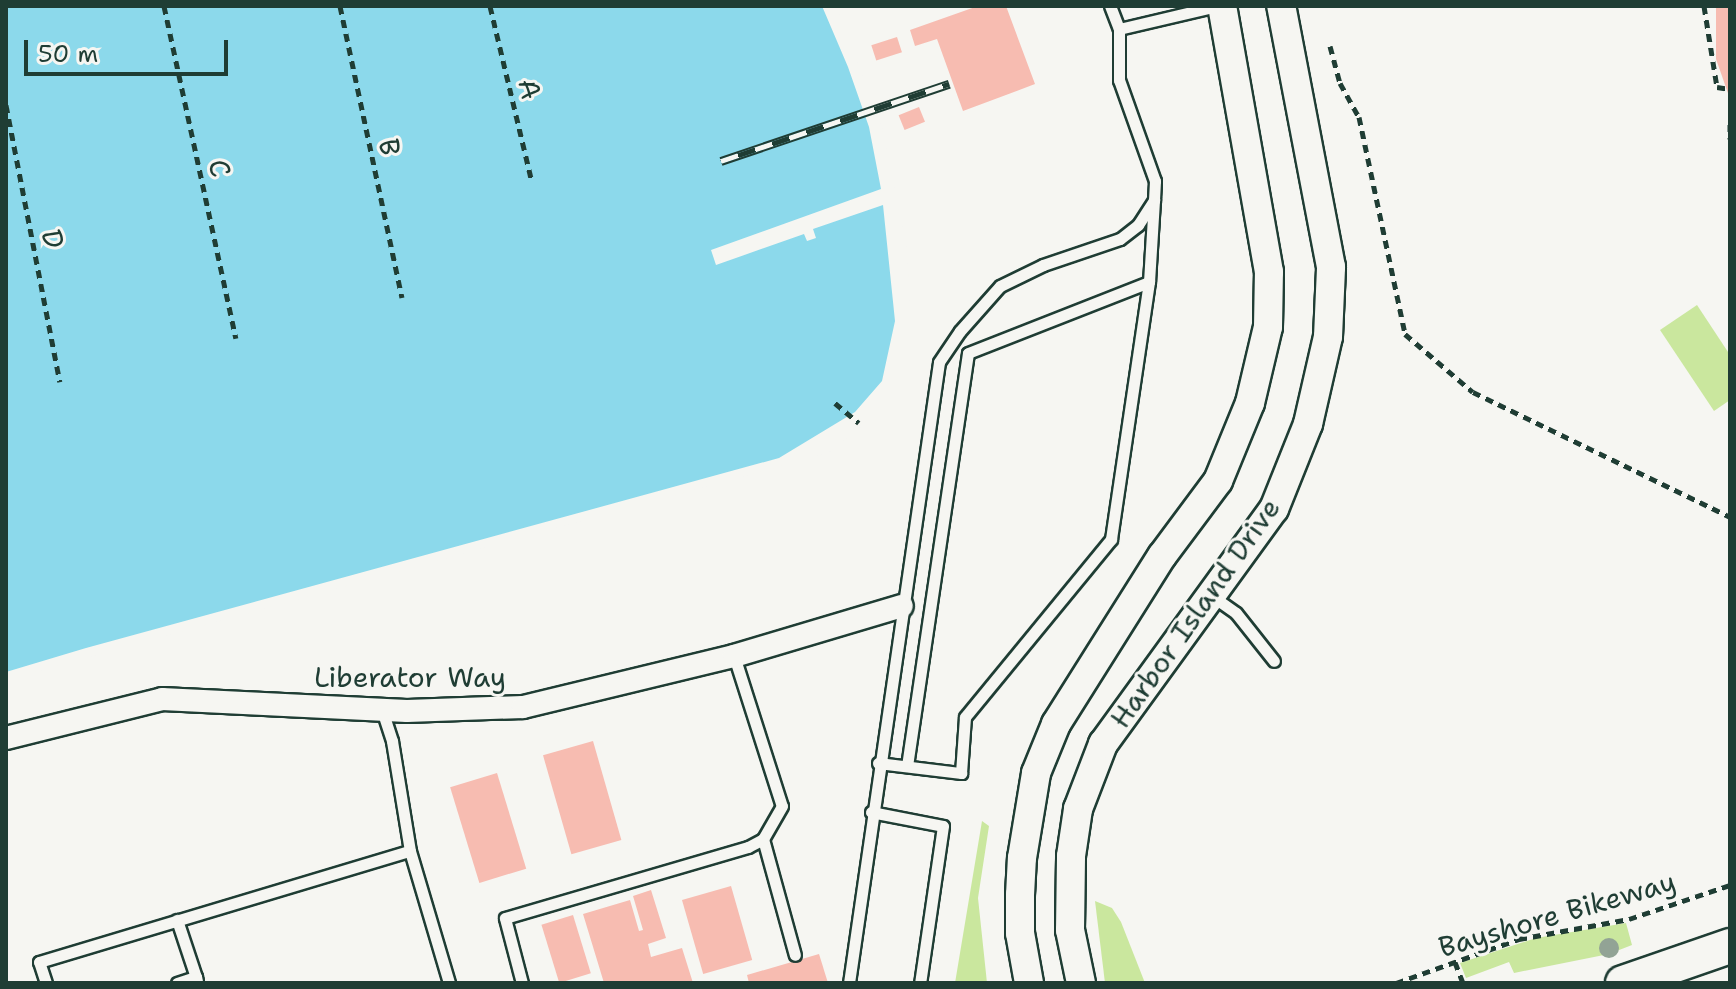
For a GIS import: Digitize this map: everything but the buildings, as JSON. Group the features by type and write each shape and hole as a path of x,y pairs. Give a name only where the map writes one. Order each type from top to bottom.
{"main road":[{"path":"1623,983 1730,946"}],"street":[{"name":"Harbor Island Drive","path":"1029,983 1020,933 1021,883 1036,773 1056,724 1162,556 1218,481 1250,403 1268,327 1269,272 1220,6"},
{"name":"Harbor Island Drive","path":"1081,983 1070,930 1068,893 1078,809 1103,744 1274,509 1308,424 1328,337 1331,267 1281,6"},
{"name":"Liberator Way","path":"6,738 162,699 382,710 523,707 734,656 902,606"}],"lane":[{"path":"878,763 961,773 965,717 1111,539 1149,282 1155,181 1119,80 1119,29 1110,6"},
{"path":"1119,29 1220,6"},
{"path":"849,983 878,763 939,362 960,331 1000,286 1043,265 1120,239 1138,225 1154,200"},
{"path":"907,766 968,353 1149,282"},
{"path":"1210,595 1236,613 1274,661"},
{"path":"522,983 505,918 748,847 763,839 782,806 734,656"},
{"path":"382,710 392,741 410,851 449,983"},
{"path":"871,812 943,826 920,983"},
{"path":"763,839 795,955"},
{"path":"46,983 39,962 410,851"},
{"path":"177,920 197,980 177,983"}],"path":[{"name":"C","path":"164,6 236,338"},
{"name":"B","path":"340,6 402,297"},
{"name":"A","path":"490,6 532,182"},
{"path":"1704,6 1717,87 1730,89"},
{"path":"1329,51 1340,83 1359,117 1405,334 1473,392 1730,517"},
{"name":"D","path":"6,105 60,382"},
{"path":"1730,124 1730,139"},
{"path":"835,403 859,423"},
{"name":"Bayshore Bikeway","path":"1396,983 1555,931 1629,919 1730,885"},
{"path":"1455,962 1463,983"}],"green space":[{"path":"1697,305 1730,355 1730,400 1714,411 1660,330"},
{"path":"982,821 989,826 978,898 987,983 955,983"},
{"path":"1095,901 1112,908 1121,922 1145,983 1105,983"},
{"path":"1626,923 1632,945 1609,954 1514,973 1509,962 1466,978 1460,963 1536,938"}],"water":[{"path":"6,6 831,6 878,130 902,245 891,388 827,449 6,676"}],"pier":[{"path":"822,6 836,6 882,128 906,245 911,316 895,388 862,426 828,453 6,680 6,672 86,648 779,458 855,412 882,381 895,321 883,205 813,229 816,238 807,241 804,234 716,265 711,250 881,189 869,127"}],"railway":[{"path":"721,161 949,84"}]}
